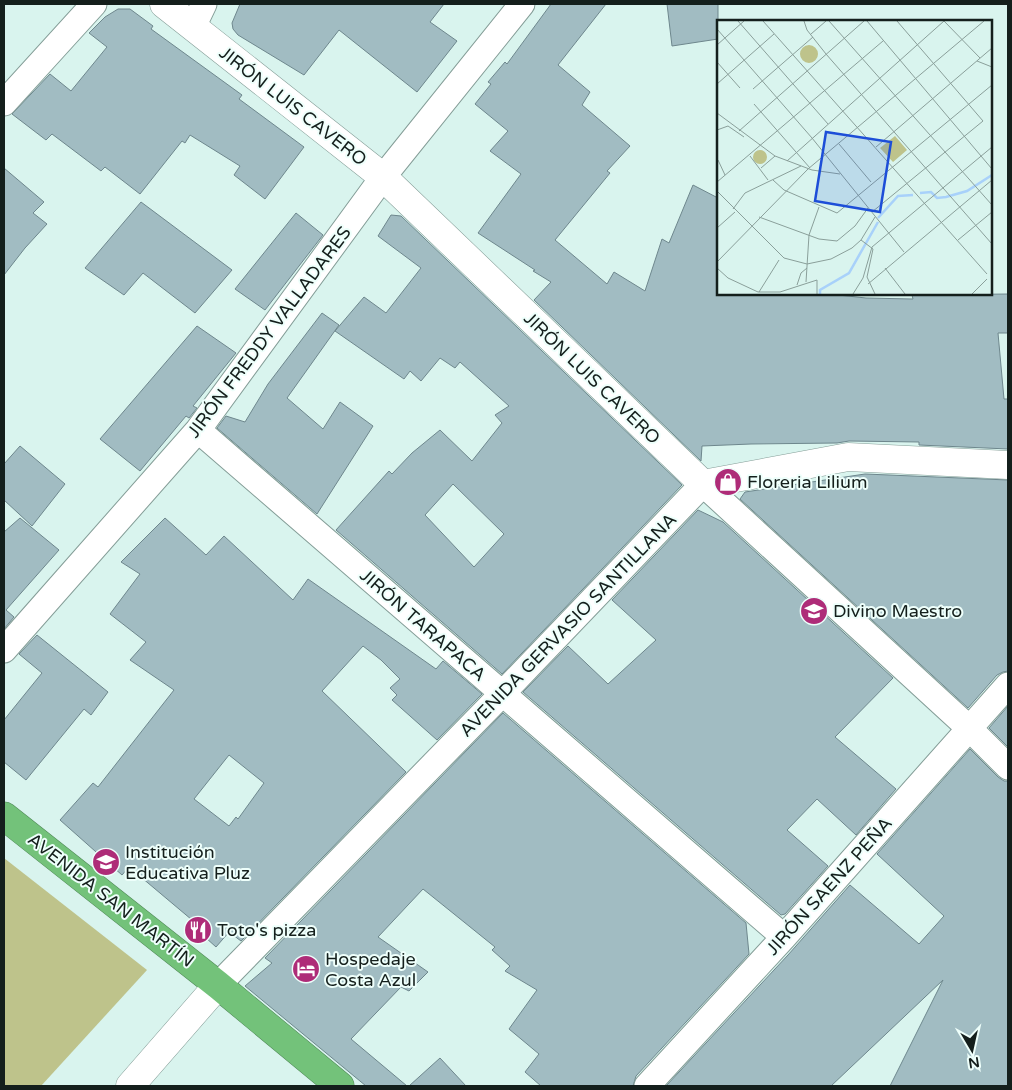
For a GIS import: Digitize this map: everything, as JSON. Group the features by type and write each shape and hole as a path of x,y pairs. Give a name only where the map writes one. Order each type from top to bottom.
{"highway":[{"name":"AVENIDA SAN MARTÍN","path":"4,816 218,985 340,1086"}],"street":[{"path":"4,103 94,4"},
{"name":"JIRÓN LUIS CAVERO","path":"164,4 199,15 383,177 703,484 970,729 1008,767"},
{"name":"JIRÓN FREDDY VALLADARES","path":"4,650 198,430 383,177 522,4"},
{"name":"JIRÓN TARAPACA","path":"198,430 784,937"},
{"path":"703,484 848,456 1008,465"},
{"name":"AVENIDA GERVASIO SANTILLANA","path":"218,985 502,694 703,484"},
{"name":"JIRÓN SAENZ PEÑA","path":"647,1086 784,937 1008,685"},
{"path":"130,1086 218,985"}],"green space":[{"path":"4,858 147,970 41,1086 4,1086"}],"building":[{"path":"240,4 444,4 430,22 457,41 417,92 339,30 304,75 238,35 233,29 232,23"},
{"path":"551,4 606,4 558,65 590,92 582,105 630,146 607,171 610,173 555,240 607,284 614,272 645,291 662,239 669,243 693,185 717,197 717,295 838,295 866,298 913,299 912,295 1008,294 1008,333 998,333 1004,399 1008,399 1008,449 919,445 919,442 849,441 837,443 751,444 702,446 701,461 534,300 551,282 478,233 521,174 490,151 508,131 475,104 491,84 488,82 505,62 507,64"},
{"path":"667,4 718,4 717,39 672,46"},
{"path":"118,9 130,9 153,26 151,29 242,95 239,99 304,147 265,199 234,175 240,166 190,135 185,143 182,141 140,194 105,167 101,171 52,134 46,140 12,114 50,74 71,91 107,47 89,33 105,17"},
{"path":"4,168 44,202 33,213 47,224 4,275"},
{"path":"141,202 232,270 195,313 143,273 124,295 85,268"},
{"path":"296,213 323,235 265,310 235,289"},
{"path":"391,215 401,216 682,485 502,674 336,530 389,471 392,474 412,453 440,430 472,461 502,423 495,415 509,406 460,362 455,368 440,358 421,381 410,371 404,379 335,331 364,297 386,313 421,268 378,236","holes":["453,484 504,534 474,567 425,515"]},
{"path":"322,313 339,325 287,398 323,429 340,402 373,426 317,514 217,428 226,416 245,422 268,384"},
{"path":"197,326 236,353 193,406 197,408 189,418 186,416 140,471 100,439"},
{"path":"20,446 65,484 32,526 4,500 4,464"},
{"path":"865,474 1008,480 1008,671 997,675 968,708 740,499 745,492"},
{"path":"698,510 723,522 893,678 835,737 896,789 856,835 817,799 787,830 828,866 785,914 781,915 523,692 568,646 608,684 656,640 612,600"},
{"path":"20,518 59,550 6,610 14,617 4,629 4,532"},
{"path":"165,518 206,555 224,536 293,600 308,579 436,669 443,661 482,694 437,740 392,700 397,695 390,688 400,679 381,660 363,646 322,691 406,772 241,941 229,932 216,947 195,928 198,925 129,867 122,875 60,820 93,783 98,787 174,690 130,660 146,642 110,614 140,574 121,562","holes":["229,755 264,783 238,819 236,817 229,826 194,799"]},
{"path":"37,635 108,692 91,715 84,709 26,780 4,762 4,720 42,673 19,654"},
{"path":"1008,706 1008,747 989,728"},
{"path":"503,713 746,923 749,954 636,1076 633,1086 541,1086 525,1072 539,1054 509,1029 537,990 505,971 510,966 492,950 495,947 423,889 378,937 428,972 409,991 401,987 351,1039 407,1086 366,1086 245,986 272,963 265,958"},
{"path":"970,749 998,777 1008,781 1008,1086 890,1086 943,980 831,1086 666,1086 788,955 850,885 919,944 944,916 877,854"},
{"path":"440,1058 466,1086 409,1086"}],"place":[{"name":"Floreria Lilium","path":"728,482"},
{"name":"Divino Maestro","path":"814,611"},
{"name":"Institución Educativa Pluz","path":"106,862"},
{"name":"Toto's pizza","path":"198,930"},
{"name":"Hospedaje Costa Azul","path":"306,969"}]}
